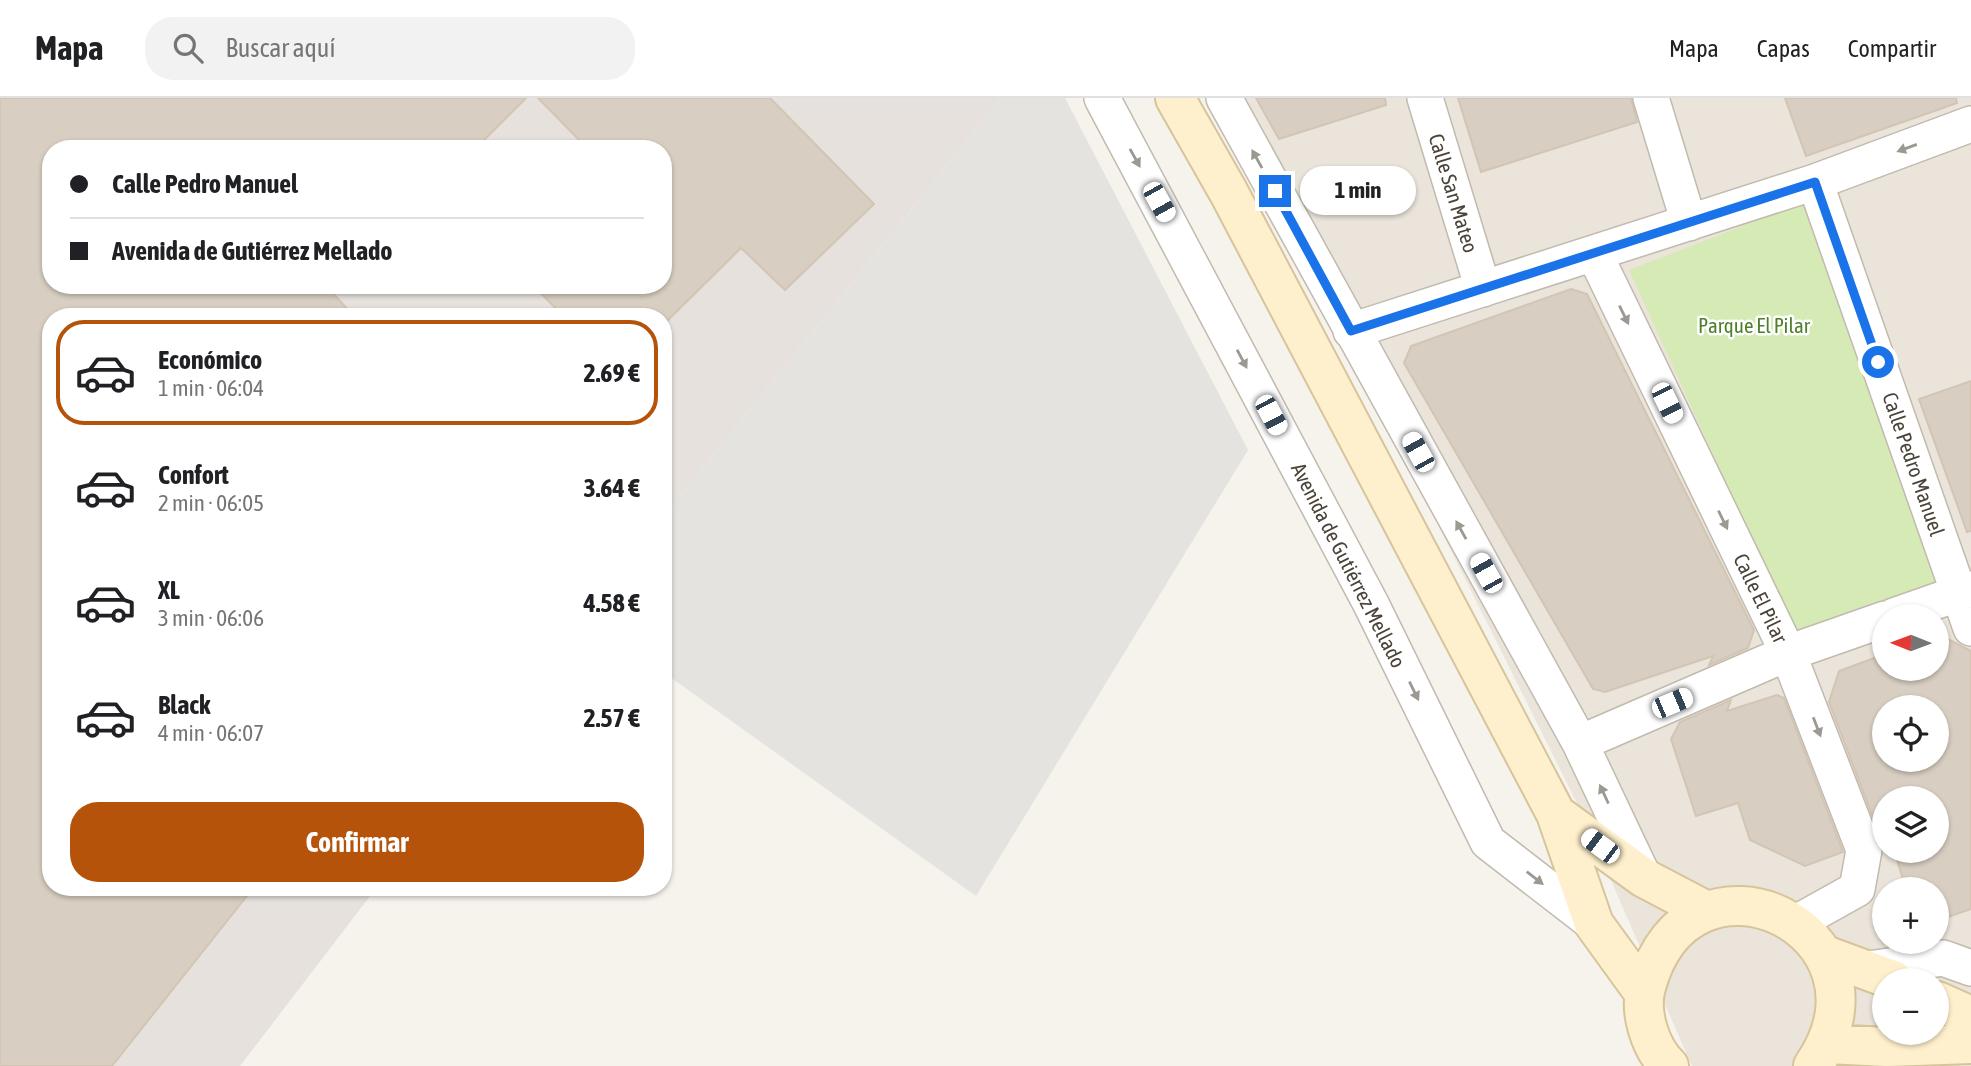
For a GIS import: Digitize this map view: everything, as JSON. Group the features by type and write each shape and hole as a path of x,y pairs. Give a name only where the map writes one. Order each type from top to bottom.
{"main road":[{"path":"1175,98 1229,192 1556,814 1594,924 1644,993"},
{"path":"1556,814 1644,878 1707,911"},
{"path":"1669,1066 1652,1041 1645,1017 1644,993 1652,964 1674,932 1707,911 1730,906 1753,906 1775,912 1796,923 1825,956 1837,999 1821,1055 1887,1047 1971,1044"},
{"path":"1825,956 1872,971"},
{"path":"1949,1006 1971,1016"}],"street":[{"name":"Avenida de Gutiérrez Mellado","path":"1102,98 1371,604 1488,842 1594,924"},
{"path":"1224,98 1580,743 1644,878"},
{"name":"Calle San Mateo","path":"1425,98 1483,289"},
{"path":"1651,98 1689,223"},
{"path":"1351,331 1815,182 1971,124"},
{"name":"Calle Pedro Manuel","path":"1815,182 1965,591 1971,628"},
{"name":"Calle El Pilar","path":"1594,254 1788,653 1864,850 1857,889 1796,923"},
{"path":"1928,604 1965,591"},
{"path":"1580,743 1788,653 1872,624"},
{"path":"1904,968 1943,958 1971,968"},
{"path":"1887,1047 1937,1066"}],"shaded area":[{"path":"0,98 1001,98 672,506 672,308 42,308 42,896 370,896 240,1066 0,1066"},
{"path":"1001,98 1065,98 1248,450 976,896 672,678 672,506"},
{"path":"1225,98 1971,98 1971,1066 1692,1066 1579,807"}],"green space":[{"name":"Parque El Pilar","path":"1808,201 1942,586 1887,604 1872,604 1872,609 1795,634 1629,270"}],"building":[{"path":"0,98 526,98 484,140 42,140 42,294 333,294 347,308 42,308 42,896 247,896 112,1066 0,1066"},
{"path":"538,98 770,98 874,204 785,290 741,248 672,316 672,308 555,308 542,294 672,294 672,140 579,140"},
{"path":"1256,98 1385,98 1386,105 1279,139"},
{"path":"1458,98 1631,98 1637,122 1481,172"},
{"path":"1785,98 1956,98 1957,103 1806,156"},
{"path":"1571,289 1587,294 1754,630 1748,648 1709,665 1713,656 1605,692 1593,689 1404,363 1411,346"},
{"path":"1971,381 1971,531 1967,532 1919,399"},
{"path":"1950,640 1971,651 1971,909 1949,917 1949,877 1902,877 1898,863 1949,863 1949,786 1872,786 1872,815 1829,702 1839,671 1872,659 1872,681 1950,681"},
{"path":"1777,695 1784,698 1843,852 1805,866 1750,840 1738,803 1696,816 1671,739 1680,722 1731,700 1727,711"}],"route":[{"path":"1275,191 1351,331 1815,182 1878,362"}]}
